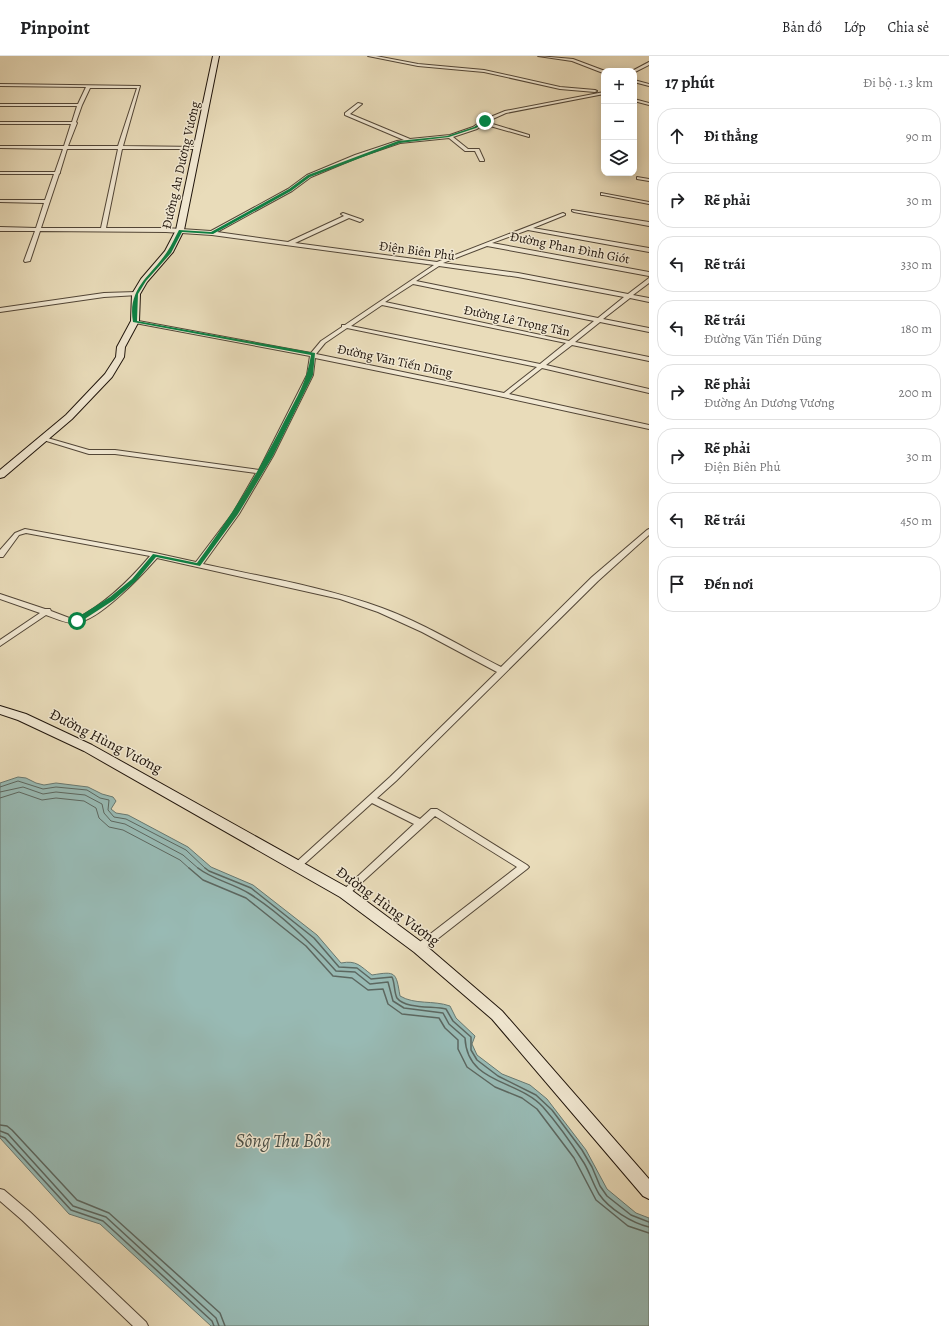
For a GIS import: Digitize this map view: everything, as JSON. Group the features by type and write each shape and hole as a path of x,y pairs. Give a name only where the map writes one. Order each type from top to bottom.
{"main road":[{"name":"Đường An Dương Vương","path":"0,476 42,438 69,417 109,375 120,357 121,347 134,322 136,294 144,281 169,252 180,230 216,56"},
{"name":"Đường Hùng Vương","path":"0,710 22,717 88,748 298,865 345,893 419,948 497,1015 649,1191"}],"street":[{"path":"370,56 418,65 484,72 560,88 601,92"},
{"path":"540,56 573,60 601,71"},
{"path":"637,69 649,63"},
{"path":"637,82 649,86"},
{"path":"0,85 139,86 120,148 102,230"},
{"path":"27,261 67,148 80,105 89,86"},
{"path":"212,233 290,190 309,176 399,142 449,136 475,128 505,112 601,93"},
{"path":"637,101 649,104"},
{"path":"360,104 347,114 411,141"},
{"path":"0,105 80,105"},
{"path":"0,123 75,123"},
{"path":"483,123 527,136"},
{"path":"449,136 467,150 476,150 482,160"},
{"path":"0,147 198,148"},
{"path":"0,173 58,173"},
{"path":"639,178 649,180"},
{"path":"603,194 649,202"},
{"path":"0,202 47,202"},
{"path":"574,211 649,224"},
{"path":"342,214 360,220"},
{"path":"198,565 236,514 260,472 310,375 314,354 323,342 344,326 437,264 486,243 563,214"},
{"path":"288,244 348,216"},
{"path":"526,228 649,250"},
{"name":"Điện Biên Phủ","path":"0,230 180,230 212,233 518,275 649,300"},
{"name":"Đường Phan Đình Giót","path":"486,243 649,274"},
{"path":"506,394 649,280"},
{"path":"411,282 649,330"},
{"path":"0,310 104,295 136,294"},
{"name":"Đường Lê Trọng Tấn","path":"380,303 649,359"},
{"name":"Đường Văn Tiến Dũng","path":"134,322 314,354 506,394 649,427"},
{"path":"344,326 542,366 649,391"},
{"path":"42,438 89,452 115,452 260,472"},
{"path":"0,555 17,534 25,531 155,555 342,597 382,610 425,630 502,671"},
{"path":"298,865 371,799 595,579 649,532"},
{"path":"0,596 47,611 72,621 81,619 112,599 134,580 155,555"},
{"path":"0,644 47,611"},
{"path":"371,799 420,823"},
{"path":"345,893 434,811 524,867 419,948"},
{"path":"0,1194 26,1216 142,1326"}],"water":[{"name":"Sông Thu Bồn","path":"18,777 26,778 44,785 56,783 88,787 102,794 113,797 116,801 111,809 116,813 128,815 188,847 211,867 253,885 317,935 341,963 355,963 372,975 386,973 394,975 400,996 406,999 450,1006 456,1018 475,1036 472,1044 477,1055 502,1074 530,1085 547,1099 586,1150 607,1189 636,1213 649,1218 649,1326 211,1326 100,1224 69,1214 0,1138 0,783"}],"route":[{"path":"77,621 112,599 134,580 155,555 198,565 236,514 270,456 310,375 314,354 134,322 136,294 144,281 169,252 180,230 212,233 277,198 309,176 358,156 399,142 448,137 475,128 485,121"}]}
